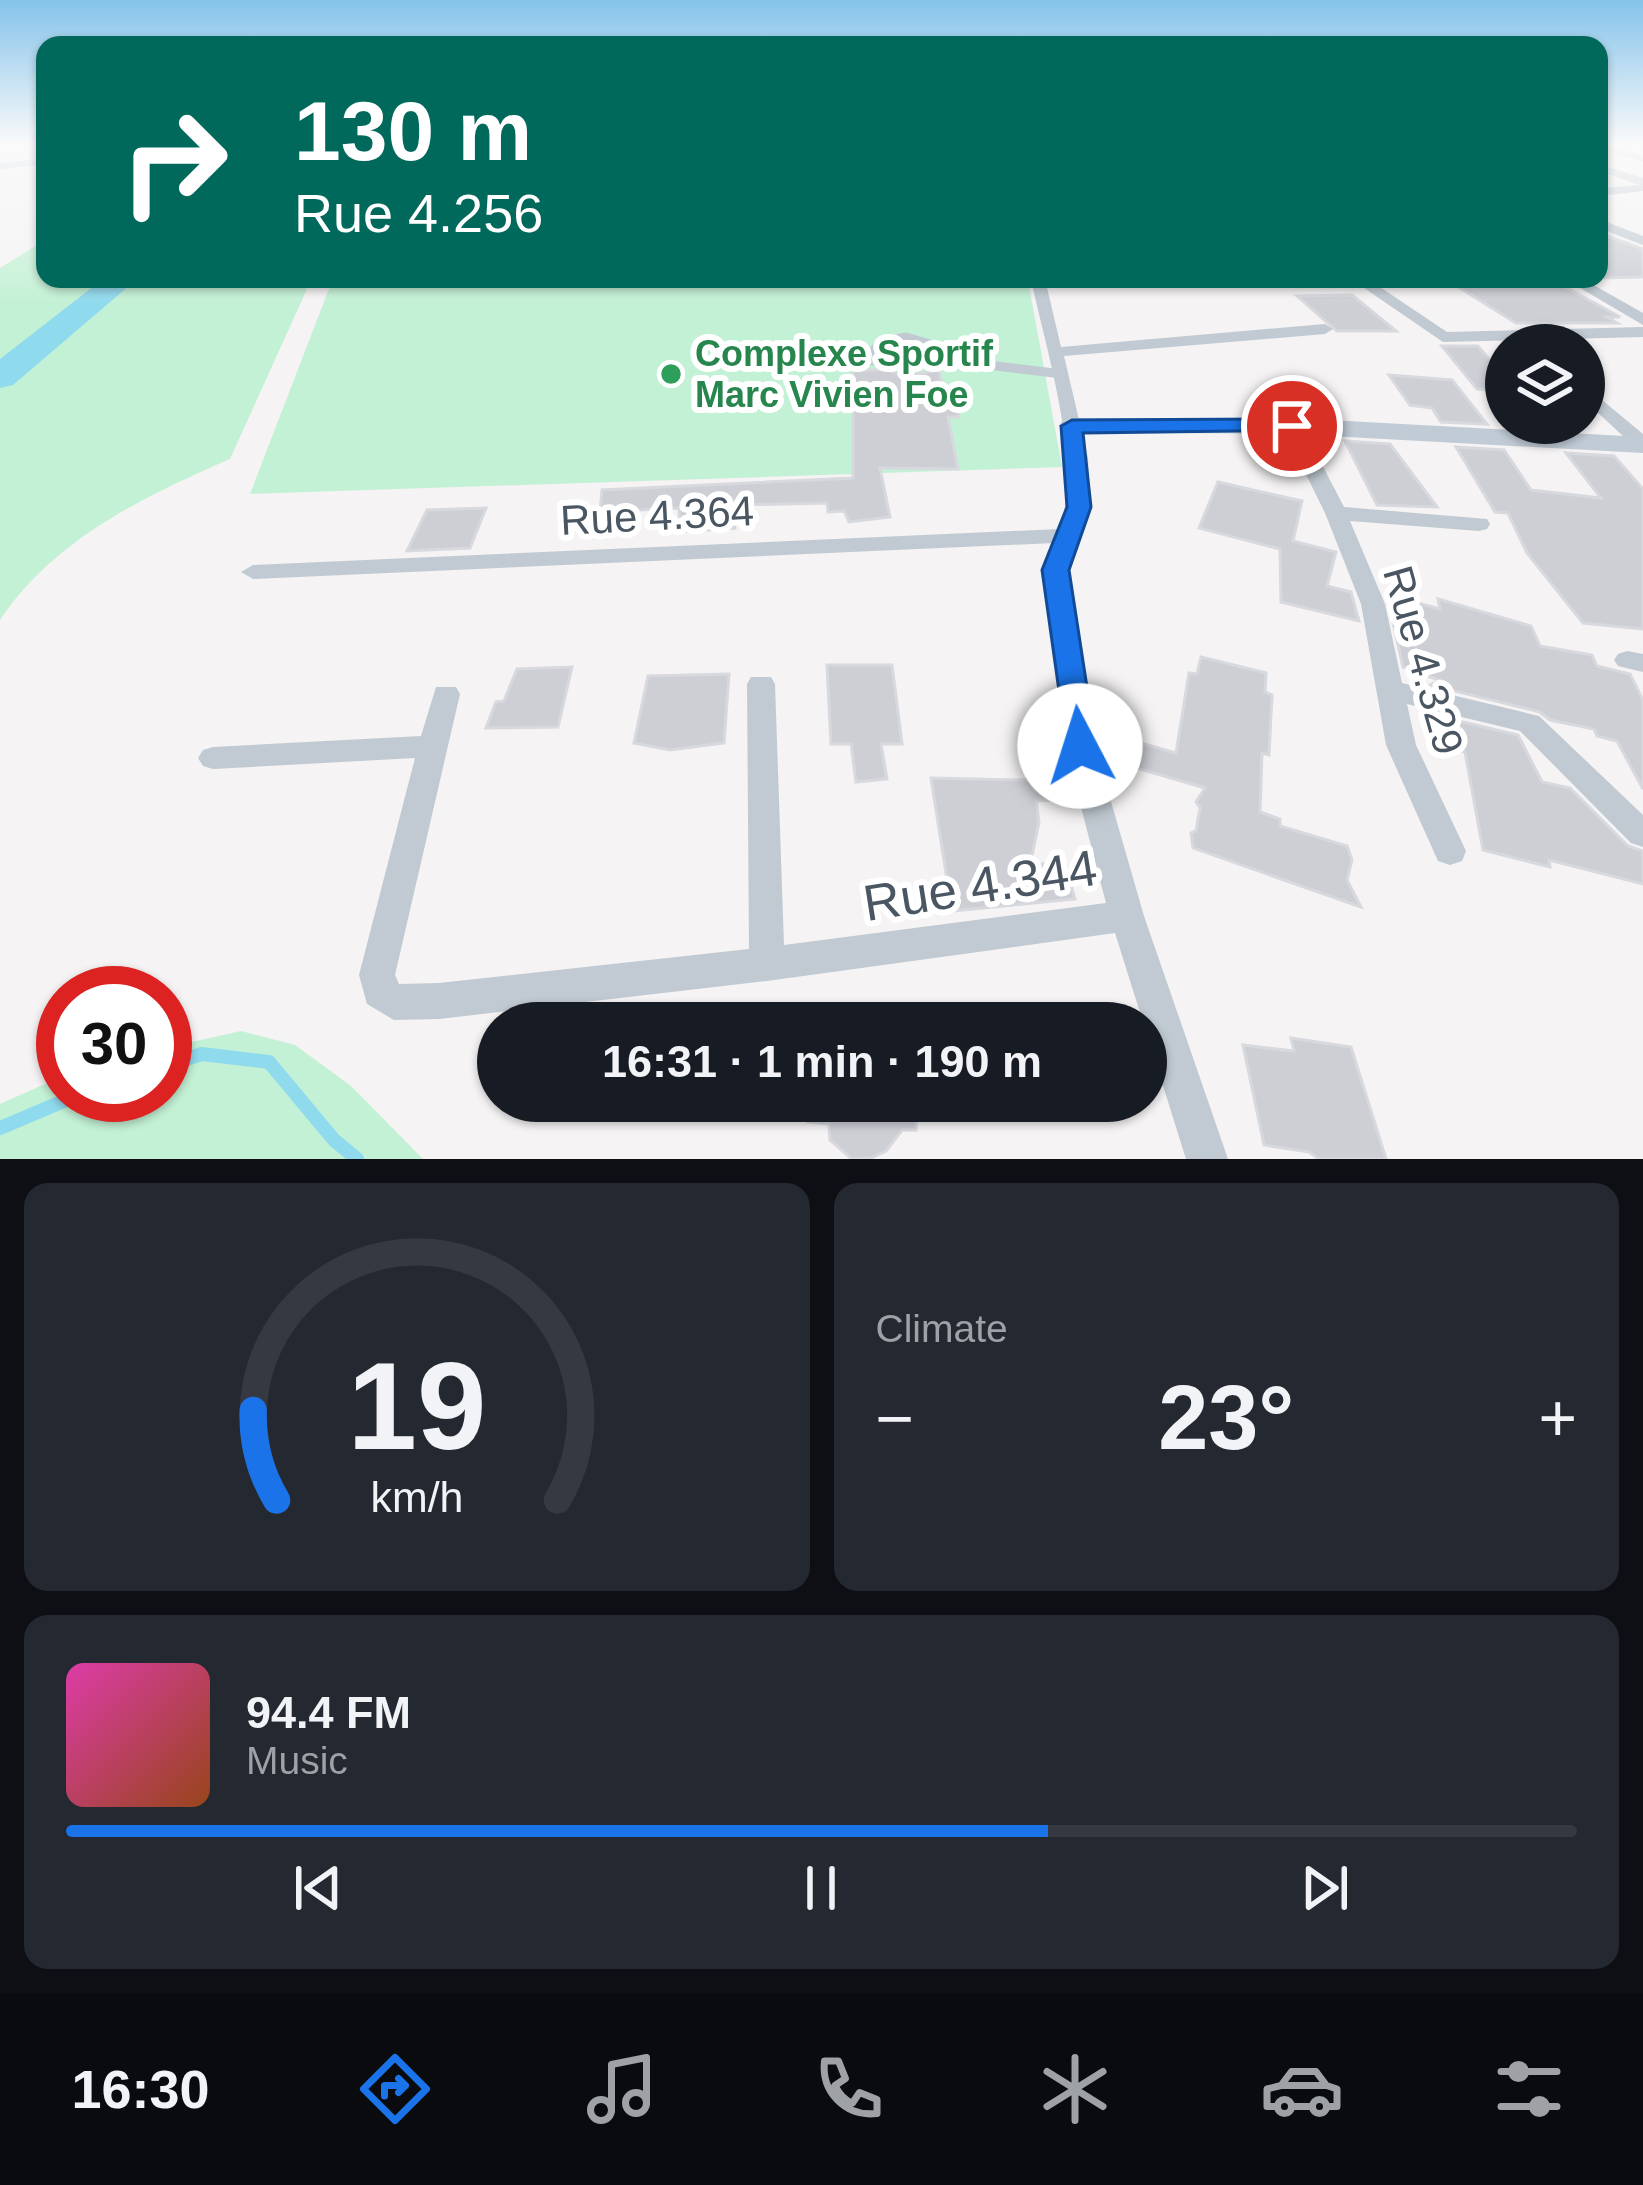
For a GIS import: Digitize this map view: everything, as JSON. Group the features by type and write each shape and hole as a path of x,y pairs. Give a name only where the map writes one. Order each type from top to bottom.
{"street":[{"path":"1608,227 1643,241"},
{"name":"Rue 4.344","path":"434,746 376,975 380,992 394,1002 767,964 1127,916 1080,746 1055,570 1079,507 1072,426 1040,288"},
{"path":"1371,288 1443,337 1485,338"},
{"path":"1588,288 1643,320"},
{"path":"1059,363 1325,329"},
{"path":"1605,335 1643,332"},
{"path":"1605,409 1643,444"},
{"path":"1072,426 1292,426 1643,444"},
{"name":"Rue 4.329","path":"1292,426 1336,513 1373,604 1401,745 1450,851"},
{"path":"1336,513 1479,524"},
{"name":"Rue 4.364","path":"253,572 1066,536"},
{"path":"761,684 767,964"},
{"path":"1387,689 1529,723 1642,834"},
{"path":"213,758 434,746 446,694"},
{"path":"1127,916 1207,1159"}],"lane":[{"path":"879,361 872,353 875,345 906,337 938,346 939,359"},
{"path":"726,362 879,361 907,367 939,359 1059,363"}],"green space":[{"path":"36,246 36,288 307,289 230,459 133,505 74,543 46,566 0,620 0,268"},
{"name":"Complexe Sportif Marc Vivien Foe","path":"329,288 1029,288 1062,467 250,494"},
{"path":"241,1031 295,1045 351,1086 423,1159 0,1159 0,1104 36,1088 36,1122 192,1122 192,1042"}],"building":[{"path":"1608,236 1643,249 1643,277 1608,278"},
{"path":"1460,288 1567,288 1620,317 1607,317 1617,323 1516,323"},
{"path":"1352,295 1396,331 1337,331 1297,296"},
{"path":"1442,346 1478,346 1485,354 1485,389 1477,389"},
{"path":"853,370 888,370 905,376 939,370 943,391 954,391 959,417 948,417 958,469 880,468 890,517 849,522 844,511 828,512 827,503 733,505 735,528 680,532 679,508 600,512 602,490 853,478"},
{"path":"1389,375 1452,380 1485,424 1441,422 1432,408 1410,405"},
{"path":"1345,441 1390,444 1437,507 1377,505"},
{"path":"1456,447 1504,450 1531,490 1601,498 1566,453 1614,456 1643,489 1643,629 1583,623 1527,553 1508,513 1495,512"},
{"path":"1218,482 1302,501 1293,541 1336,552 1327,586 1351,592 1359,621 1281,602 1280,549 1199,528"},
{"path":"486,508 470,548 407,551 427,510"},
{"path":"1395,597 1440,609 1438,599 1531,626 1540,646 1592,655 1597,666 1630,674 1643,700 1643,789 1617,741 1597,736 1594,729 1430,685 1439,680 1403,667 1388,600 1395,602"},
{"path":"1201,657 1266,673 1265,692 1272,695 1269,755 1262,753 1260,812 1280,819 1280,826 1347,846 1352,860 1347,880 1361,907 1193,848 1191,833 1196,831 1200,808 1196,802 1205,788 1106,759 1102,732 1176,753 1189,673 1197,674"},
{"path":"827,665 892,665 902,744 881,744 887,779 856,782 851,744 831,744"},
{"path":"572,667 558,727 486,728 517,669"},
{"path":"729,674 724,743 670,750 634,743 648,676"},
{"path":"1442,717 1518,735 1542,782 1570,788 1628,846 1643,851 1643,884 1549,860 1550,867 1483,850 1465,752 1456,750"},
{"path":"931,778 1070,781 1074,799 1036,801 1039,822 1030,865 1064,862 1075,899 952,911"},
{"path":"1291,1038 1351,1047 1386,1159 1319,1159 1309,1152 1264,1145 1243,1045 1294,1051"},
{"path":"808,1122 916,1122 916,1130 902,1130 886,1151 871,1158 852,1159 830,1140 829,1124"}],"waterway":[{"path":"0,377 111,288"},
{"path":"192,1057 202,1054 269,1062 334,1140 357,1159"},
{"path":"0,1128 36,1113"}],"place":[{"name":"Complexe Sportif Marc Vivien Foe","path":"671,374"}],"route":[{"path":"1080,746 1055,570 1079,507 1072,426 1292,426"}]}
